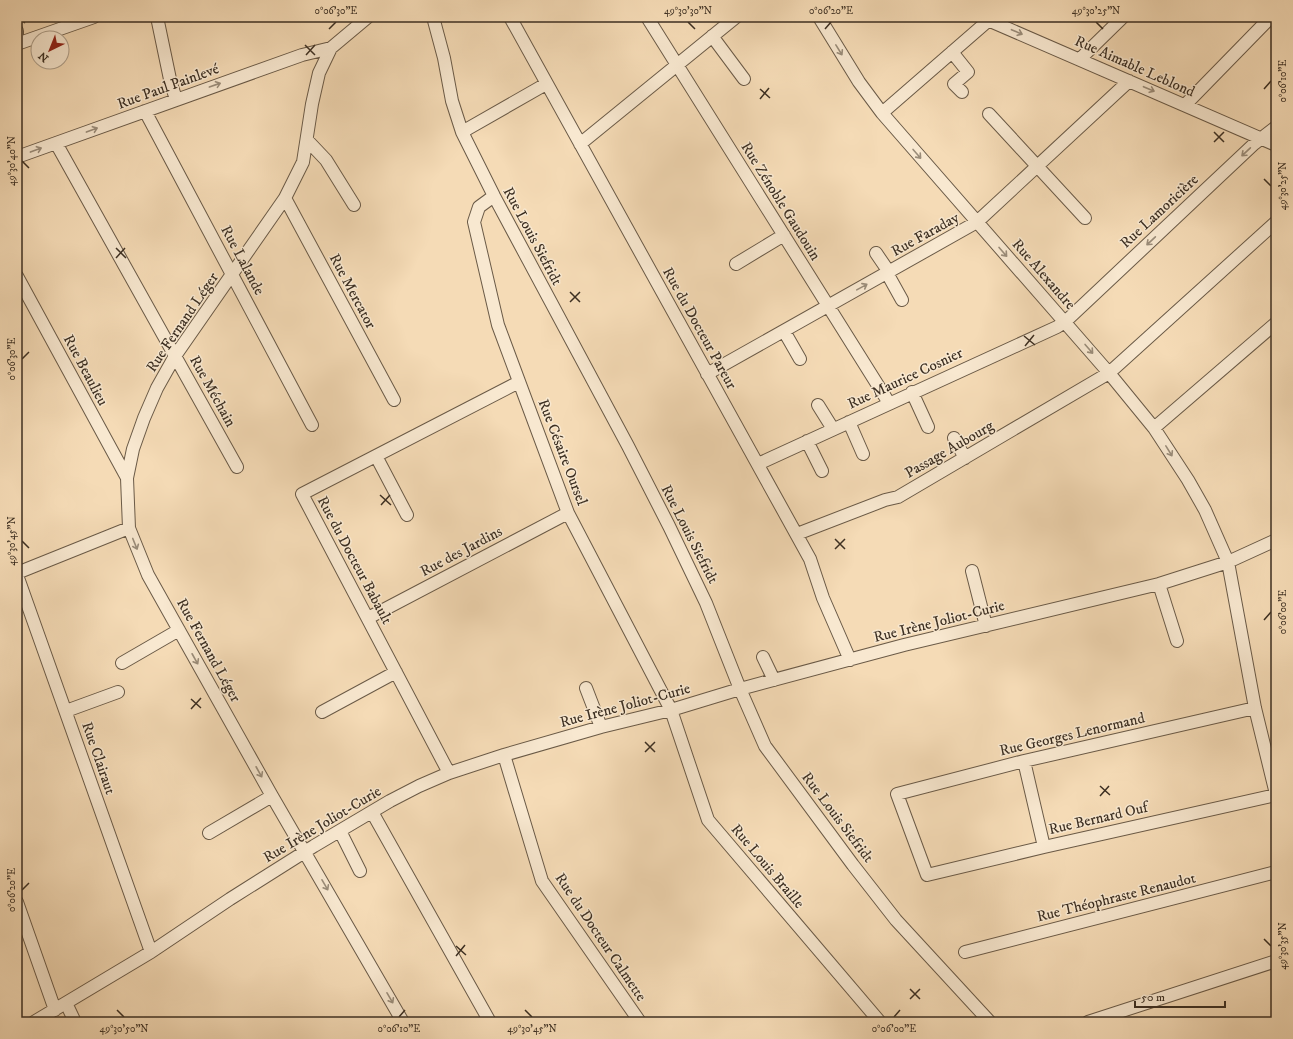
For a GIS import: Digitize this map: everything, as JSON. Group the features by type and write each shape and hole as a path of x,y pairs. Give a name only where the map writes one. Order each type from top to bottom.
{"street":[{"path":"17,44 94,17"},
{"path":"157,17 171,84 176,99"},
{"name":"Rue Fernand Léger","path":"368,17 331,48 320,73 312,104 303,162 285,198 175,356 144,418 133,448 126,478 129,528 148,575 272,796 403,1022"},
{"name":"Rue Louis Siefridt","path":"433,17 444,58 452,101 462,132 494,196 628,446 669,526 706,603 740,689 766,746 853,865 896,920 990,1022"},
{"name":"Rue du Docteur Pareur","path":"510,17 797,534 810,559 823,598 850,660"},
{"name":"Rue Zénoble Gaudouin","path":"647,17 889,403"},
{"path":"580,144 736,17"},
{"name":"Rue Alexandre","path":"819,17 859,82 882,113 1109,373 1154,428 1188,480 1205,510 1228,562 1255,708 1276,795"},
{"path":"1080,59 1122,17"},
{"path":"882,113 952,52 985,18"},
{"name":"Rue Aimable Leblond","path":"985,18 1276,145"},
{"path":"1185,105 1266,22"},
{"path":"712,36 744,79"},
{"name":"Rue Paul Painlevé","path":"17,157 302,55 331,48"},
{"path":"952,52 968,72 954,84 962,92"},
{"name":"Rue Faraday","path":"707,374 977,222 1129,81"},
{"path":"462,132 546,84"},
{"name":"Rue Lalande","path":"146,111 312,424"},
{"path":"989,114 1085,218"},
{"name":"Rue Lamoricière","path":"1065,321 1254,144 1276,127"},
{"path":"307,140 326,160 354,206"},
{"name":"Rue Méchain","path":"56,143 237,467"},
{"name":"Rue Césaire Oursel","path":"494,196 479,207 474,222 498,325 568,512 671,710"},
{"name":"Rue Mercator","path":"285,198 394,400"},
{"name":"Passage Aubourg","path":"797,534 885,500 898,497 1109,373 1276,222"},
{"path":"736,264 784,235"},
{"path":"876,253 888,272 902,300"},
{"name":"Rue Beaulieu","path":"17,276 126,478"},
{"name":"Rue Maurice Cosnier","path":"758,464 912,392 1057,327 1065,321"},
{"path":"1154,428 1276,322"},
{"path":"784,331 800,359"},
{"name":"Rue du Docteur Babault","path":"449,773 302,494 519,382"},
{"path":"912,392 928,427"},
{"path":"818,405 833,429"},
{"path":"849,422 863,454"},
{"path":"954,438 965,458"},
{"path":"807,441 822,471"},
{"path":"376,456 407,515"},
{"name":"Rue des Jardins","path":"368,618 568,512"},
{"path":"17,574 129,528"},
{"name":"Rue Irène Joliot-Curie","path":"34,1022 151,952 230,899 340,831 419,786 449,773 504,755 601,727 671,710 740,689 910,644 1158,584 1228,562 1276,540"},
{"path":"972,571 986,626"},
{"name":"Rue Clairaut","path":"17,574 151,952"},
{"path":"1158,584 1177,641"},
{"path":"122,663 179,630"},
{"path":"763,657 774,680"},
{"path":"322,712 396,672"},
{"path":"586,688 601,727"},
{"path":"66,711 118,692"},
{"name":"Rue Georges Lenormand","path":"927,875 897,794 1024,761 1255,708"},
{"name":"Rue Louis Braille","path":"671,710 708,820 880,1022"},
{"name":"Rue du Docteur Calmette","path":"504,755 542,881 640,1022"},
{"path":"1024,761 1044,847"},
{"name":"Rue Bernard Ouf","path":"927,875 1276,795"},
{"path":"209,833 272,796"},
{"path":"372,812 490,1022"},
{"path":"340,831 360,870"},
{"name":"Rue Théophraste Renaudot","path":"965,952 1276,872"},
{"path":"17,902 60,1006 75,1022"},
{"path":"1088,1022 1276,961"}]}
